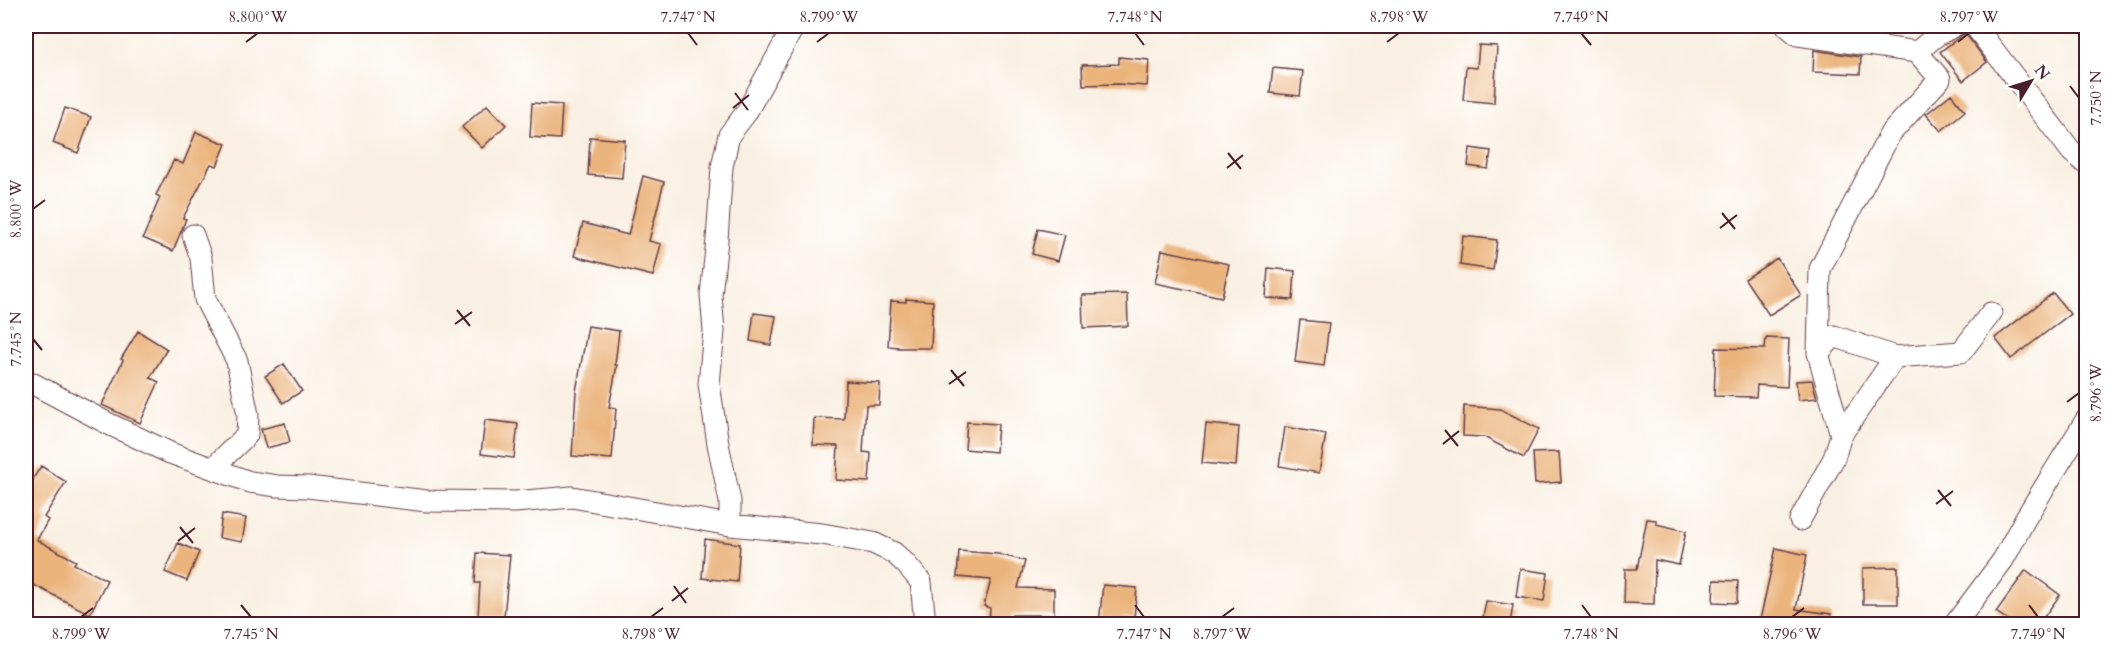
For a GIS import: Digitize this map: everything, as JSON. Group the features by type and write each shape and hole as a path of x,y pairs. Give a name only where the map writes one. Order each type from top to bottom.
{"street":[{"path":"730,525 730,501 709,384 714,331 711,295 722,167 729,135 746,113 794,26"},
{"path":"1787,26 1798,35 1917,52 1940,79 1890,134 1820,269 1818,353 1841,435"},
{"path":"1917,52 1937,35 1954,26"},
{"path":"1975,26 2072,152 2086,164"},
{"path":"193,235 201,258 205,299 237,361 248,414 247,435 220,461 216,470"},
{"path":"1818,315 1834,336 1895,357 1960,352 1991,313"},
{"path":"1818,353 1834,336"},
{"path":"1800,520 1834,458 1841,435 1895,357"},
{"path":"26,380 170,453 250,482 427,501 515,502 572,497 730,525 822,534 873,543 894,553 921,582 925,624"},
{"path":"1954,624 2003,560 2025,519 2086,420"}],"building":[{"path":"1965,33 1987,62 1963,81 1940,52"},
{"path":"1479,45 1497,46 1494,103 1463,100 1466,67 1477,68"},
{"path":"1814,50 1861,57 1860,74 1813,72"},
{"path":"1119,57 1149,60 1147,86 1083,85 1082,65 1119,64"},
{"path":"1273,68 1303,71 1300,96 1270,93"},
{"path":"1951,94 1965,111 1941,131 1926,114"},
{"path":"532,103 562,105 560,139 530,137"},
{"path":"487,105 506,125 482,148 462,127"},
{"path":"65,108 91,117 78,153 53,143"},
{"path":"196,132 226,144 217,166 211,164 183,218 186,219 173,251 143,238 160,197 156,195 174,160 183,164"},
{"path":"590,137 625,140 622,178 588,175"},
{"path":"1470,148 1491,151 1488,169 1468,166"},
{"path":"643,176 664,182 649,241 661,244 653,276 574,256 583,223 628,235"},
{"path":"1038,229 1065,235 1058,261 1032,254"},
{"path":"1463,236 1497,240 1493,270 1460,265"},
{"path":"1162,250 1229,264 1222,297 1155,283"},
{"path":"1777,258 1801,295 1769,315 1745,279"},
{"path":"1268,268 1295,271 1293,300 1266,298"},
{"path":"2053,293 2070,314 2011,359 1995,338"},
{"path":"1127,294 1128,326 1083,328 1082,295"},
{"path":"906,299 933,301 931,348 888,346 891,301 906,302"},
{"path":"754,313 776,316 771,345 750,341"},
{"path":"1300,320 1329,323 1324,366 1295,362"},
{"path":"588,326 619,331 615,365 617,365 609,407 616,408 612,459 572,456 576,391"},
{"path":"138,331 167,349 150,378 159,382 140,423 102,405 123,360 121,359"},
{"path":"1766,338 1789,339 1787,387 1757,385 1756,397 1714,396 1716,348 1765,349"},
{"path":"284,364 302,391 283,403 265,376"},
{"path":"1812,380 1817,398 1798,400 1796,381"},
{"path":"846,381 880,383 879,405 866,405 863,452 871,453 869,482 836,480 838,446 813,445 814,418 844,419"},
{"path":"1464,406 1500,409 1539,429 1524,458 1484,437 1463,436"},
{"path":"485,420 518,424 514,458 481,454"},
{"path":"967,422 998,424 996,452 965,449"},
{"path":"285,423 290,442 266,448 261,429"},
{"path":"1206,424 1239,427 1236,466 1202,463"},
{"path":"1285,427 1326,434 1319,473 1279,466"},
{"path":"1559,452 1561,482 1535,484 1533,453"},
{"path":"41,466 66,482 44,517 48,520 37,540 76,561 74,564 107,580 90,614 26,581 26,490"},
{"path":"222,514 246,518 242,542 219,538"},
{"path":"1647,519 1656,520 1656,524 1686,531 1679,565 1655,560 1654,604 1624,603 1625,569 1637,569"},
{"path":"705,539 740,544 737,582 702,578"},
{"path":"178,543 199,552 187,581 165,572"},
{"path":"1776,548 1807,555 1796,609 1831,614 1831,624 1759,624"},
{"path":"959,551 998,554 1025,561 1018,588 1054,589 1054,615 1012,615 1012,624 989,624 990,608 984,606 991,580 957,577"},
{"path":"477,553 510,555 504,617 478,616 480,583 475,583"},
{"path":"1898,567 1898,604 1863,604 1863,568"},
{"path":"1520,569 1548,573 1544,601 1516,597"},
{"path":"2026,570 2060,595 2039,624 2014,624 1996,612"},
{"path":"1714,580 1738,581 1737,603 1713,602"},
{"path":"1103,585 1137,588 1134,618 1124,617 1124,624 1099,624"},
{"path":"1486,601 1513,605 1510,624 1482,624"}]}
